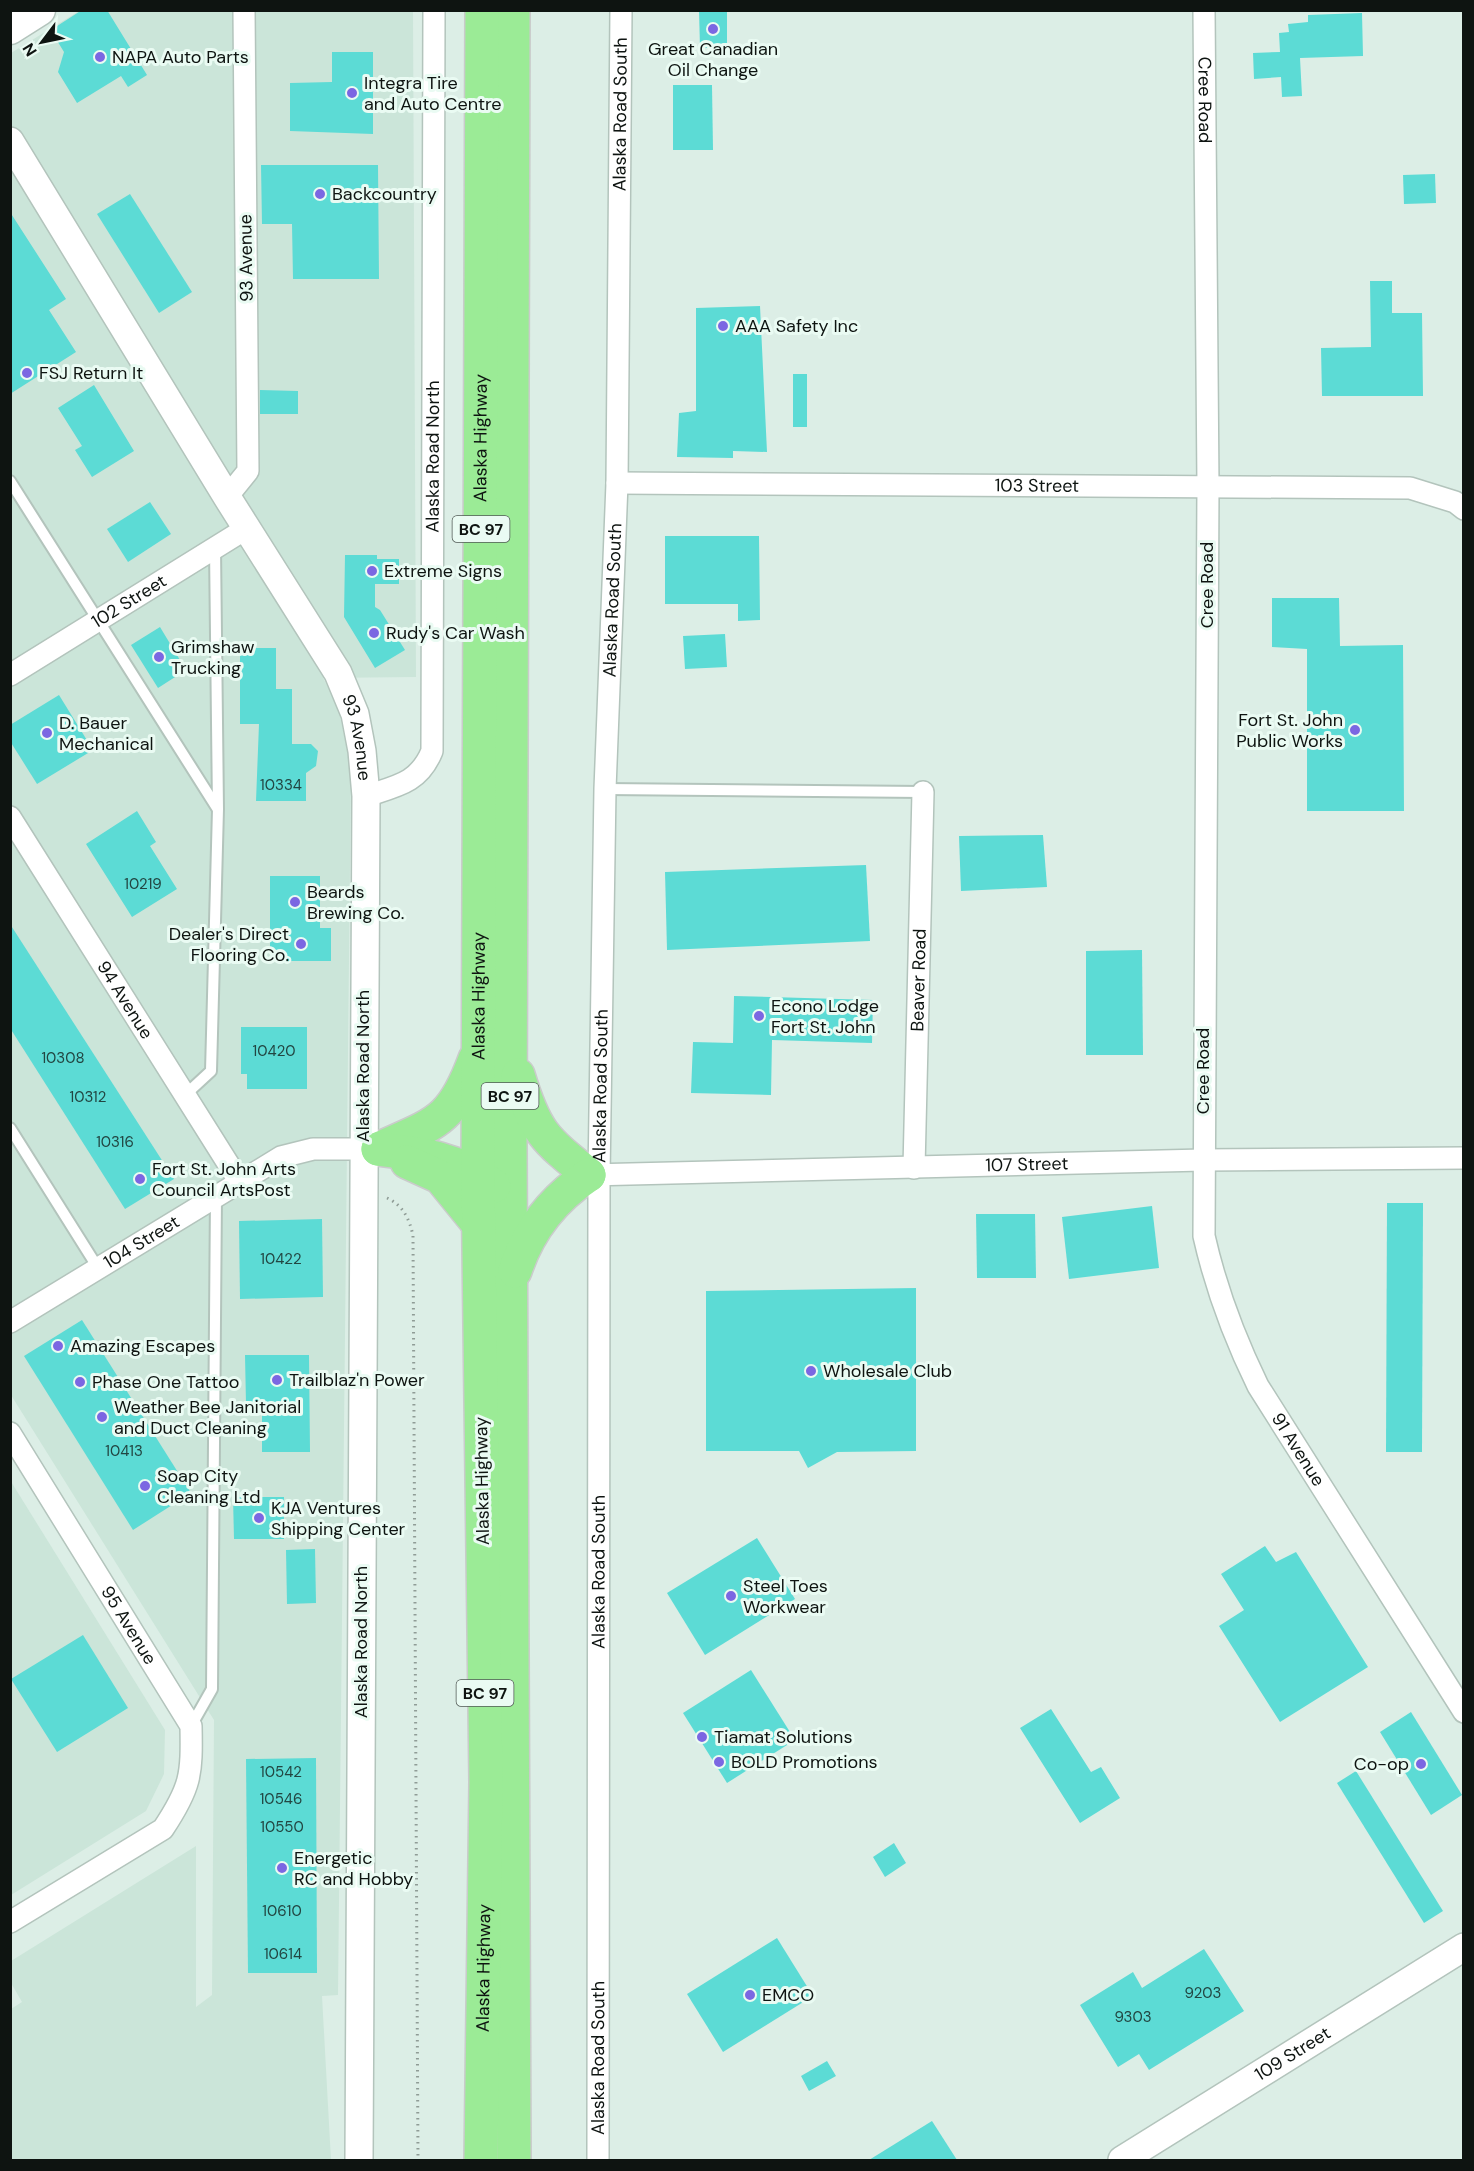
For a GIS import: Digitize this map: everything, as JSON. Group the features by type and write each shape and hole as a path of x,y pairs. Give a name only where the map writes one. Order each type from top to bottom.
{"highway":[{"name":"Alaska Highway","path":"482,10 495,1048 510,1143 514,2160"},
{"name":"Alaska Highway","path":"481,2160 486,1782 478,1173 480,1101 495,1048 513,10"},
{"path":"370,1149 429,1125 450,1110 495,1048 539,1130 594,1176"},
{"path":"480,1101 510,1143 539,1158 594,1176"},
{"path":"370,1149 433,1155 478,1173 510,1200"},
{"path":"370,1149 440,1177 479,1225"},
{"path":"510,1286 523,1246 540,1222 571,1187 594,1176"}],"main road":[{"path":"10,29 40,10"}],"street":[{"name":"93 Avenue","path":"227,497 248,471 244,10"},
{"name":"Alaska Road North","path":"359,2160 362,1191 370,1149 366,796 414,778 426,766 432,751 434,10"},
{"name":"Alaska Road South","path":"598,2160 594,1176 605,789 617,483 621,10"},
{"name":"Cree Road","path":"1203,1160 1208,486 1204,10"},
{"name":"93 Avenue","path":"10,141 343,684 358,733 366,796"},
{"name":"103 Street","path":"617,483 1410,488 1459,505"},
{"name":"102 Street","path":"10,675 246,528"},
{"name":"Beaver Road","path":"914,1168 922,792"},
{"name":"94 Avenue","path":"10,817 239,1181"},
{"name":"104 Street","path":"10,1322 239,1181 294,1152 313,1149 370,1149"},
{"name":"107 Street","path":"594,1176 1203,1160 1464,1158"},
{"name":"91 Avenue","path":"1203,1160 1204,1236 1215,1285 1234,1336 1258,1386 1464,1712"},
{"name":"95 Avenue","path":"10,1433 190,1726"},
{"path":"10,1922 163,1829 179,1805 190,1778 190,1726"},
{"name":"109 Street","path":"1122,2160 1464,1947"}],"lane":[{"path":"10,481 218,809"},
{"path":"185,1095 211,1071 218,809 215,548"},
{"path":"605,789 922,792"},
{"path":"10,1128 98,1268"},
{"path":"190,1726 212,1689 216,1196"}],"path":[{"path":"362,1191 391,1199 410,1221 413,1236 418,2160"}],"shaded area":[{"path":"79,11 413,11 416,677 323,678 338,706 351,770 338,1995 322,1996 331,2160 11,2160 11,2009 22,2002 11,1983 11,1961 196,1846 196,2007 212,1995 214,1720 11,1395 11,53"},
{"path":"10,1480 165,1730 164,1774 146,1811 11,1895"}],"building":[{"name":"NAPA Auto Parts","path":"82,10 107,10 147,75 128,87 121,76 77,103 58,72 64,52 53,34 54,28"},
{"name":"Great Canadian Oil Change","path":"699,10 727,10 727,48 700,48"},
{"path":"1362,13 1363,56 1300,58 1302,96 1282,97 1281,77 1254,79 1253,53 1280,52 1279,33 1289,32 1288,24 1308,22 1308,15"},
{"name":"Integra Tire and Auto Centre","path":"332,52 373,52 373,134 290,131 290,83 332,82"},
{"path":"673,85 712,85 713,150 673,150"},
{"name":"Backcountry","path":"261,165 378,165 379,279 293,279 292,224 262,224"},
{"path":"1435,174 1436,203 1404,204 1403,175"},
{"path":"130,194 192,292 159,313 97,214"},
{"path":"10,212 66,299 49,310 76,352 10,394"},
{"path":"1370,281 1392,281 1392,313 1422,313 1423,396 1322,396 1321,348 1371,347"},
{"path":"760,306 767,452 733,451 733,458 677,457 679,413 696,411 696,308"},
{"path":"793,374 807,374 807,427 793,427"},
{"path":"94,385 134,451 92,477 75,450 82,446 58,408"},
{"path":"260,390 298,391 298,414 260,414"},
{"path":"150,502 171,534 128,562 107,529"},
{"path":"665,536 759,536 760,620 738,621 738,604 665,604"},
{"path":"345,555 377,555 377,559 399,559 399,584 375,584 375,607 380,610 405,650 375,668 344,617"},
{"name":"Fort St. John Public Works","path":"1272,598 1339,598 1340,646 1403,645 1404,811 1307,811 1307,649 1272,647"},
{"name":"Grimshaw Trucking","path":"160,627 186,670 158,688 131,645"},
{"path":"725,634 727,667 685,669 683,636"},
{"path":"240,648 276,648 276,689 292,689 292,744 311,744 318,751 316,766 306,773 306,801 256,801 259,724 240,724"},
{"name":"D. Bauer Mechanical","path":"59,695 93,750 37,784 10,741 10,725"},
{"path":"137,811 156,842 150,846 177,889 132,917 86,844"},
{"path":"1043,835 1047,887 961,891 959,836"},
{"path":"866,865 870,941 667,950 665,872"},
{"path":"270,876 320,876 320,928 331,928 331,961 270,961"},
{"path":"10,924 174,1179 125,1209 10,1028"},
{"path":"1142,950 1143,1055 1086,1055 1086,951"},
{"path":"734,996 873,1000 872,1043 772,1040 771,1095 691,1093 693,1042 733,1043"},
{"path":"241,1027 307,1027 307,1089 247,1089 247,1074 241,1074"},
{"path":"1387,1203 1423,1203 1422,1452 1386,1452"},
{"path":"1152,1206 1159,1268 1069,1279 1062,1217"},
{"path":"976,1214 1035,1214 1036,1278 977,1278"},
{"path":"322,1219 323,1297 240,1299 239,1221"},
{"name":"Wholesale Club","path":"916,1288 916,1451 837,1452 808,1468 799,1451 706,1451 706,1291"},
{"path":"82,1320 191,1493 133,1530 24,1356"},
{"name":"Trailblaz'n Power","path":"245,1355 309,1355 310,1452 262,1452 262,1404 246,1404"},
{"name":"KJA Ventures Shipping Center","path":"233,1497 284,1497 284,1539 234,1539"},
{"name":"Steel Toes Workwear","path":"757,1538 795,1599 705,1655 667,1593"},
{"path":"1265,1546 1276,1562 1296,1552 1368,1667 1280,1722 1219,1626 1244,1610 1221,1574"},
{"path":"315,1549 316,1603 287,1604 286,1550"},
{"path":"83,1635 128,1708 57,1752 11,1679"},
{"path":"751,1670 795,1740 727,1783 683,1713"},
{"path":"1051,1709 1091,1772 1101,1767 1120,1798 1080,1823 1020,1728"},
{"name":"Co-op","path":"1411,1712 1462,1795 1431,1815 1380,1732"},
{"path":"316,1758 317,1973 248,1973 246,1759"},
{"path":"1356,1771 1443,1911 1424,1923 1337,1783"},
{"path":"894,1843 906,1863 885,1877 873,1857"},
{"name":"EMCO","path":"777,1938 813,1996 723,2052 687,1994"},
{"path":"1204,1949 1244,2011 1149,2070 1139,2054 1118,2067 1080,2005 1133,1972 1142,1988"},
{"path":"827,2061 836,2076 809,2091 801,2076"},
{"path":"932,2121 957,2160 869,2160"}],"place":[{"name":"Great Canadian Oil Change","path":"713,29"},
{"name":"NAPA Auto Parts","path":"100,57"},
{"name":"Integra Tire and Auto Centre","path":"352,93"},
{"name":"Backcountry","path":"320,194"},
{"name":"AAA Safety Inc","path":"723,326"},
{"name":"FSJ Return It","path":"27,373"},
{"name":"Extreme Signs","path":"372,571"},
{"name":"Rudy's Car Wash","path":"374,633"},
{"name":"Grimshaw Trucking","path":"159,657"},
{"name":"Fort St. John Public Works","path":"1355,730"},
{"name":"D. Bauer Mechanical","path":"47,733"},
{"name":"Beards Brewing Co.","path":"295,902"},
{"name":"Dealer's Direct Flooring Co.","path":"301,944"},
{"name":"Econo Lodge Fort St. John","path":"759,1016"},
{"name":"Fort St. John Arts Council ArtsPost","path":"140,1179"},
{"name":"Amazing Escapes","path":"58,1346"},
{"name":"Wholesale Club","path":"811,1371"},
{"name":"Trailblaz'n Power","path":"277,1380"},
{"name":"Phase One Tattoo","path":"80,1382"},
{"name":"Weather Bee Janitorial and Duct Cleaning","path":"102,1417"},
{"name":"Soap City Cleaning Ltd","path":"145,1486"},
{"name":"KJA Ventures Shipping Center","path":"259,1518"},
{"name":"Steel Toes Workwear","path":"731,1596"},
{"name":"Tiamat Solutions","path":"702,1737"},
{"name":"BOLD Promotions","path":"719,1762"},
{"name":"Co-op","path":"1421,1764"},
{"name":"Energetic RC and Hobby","path":"282,1868"},
{"name":"EMCO","path":"750,1995"}]}
